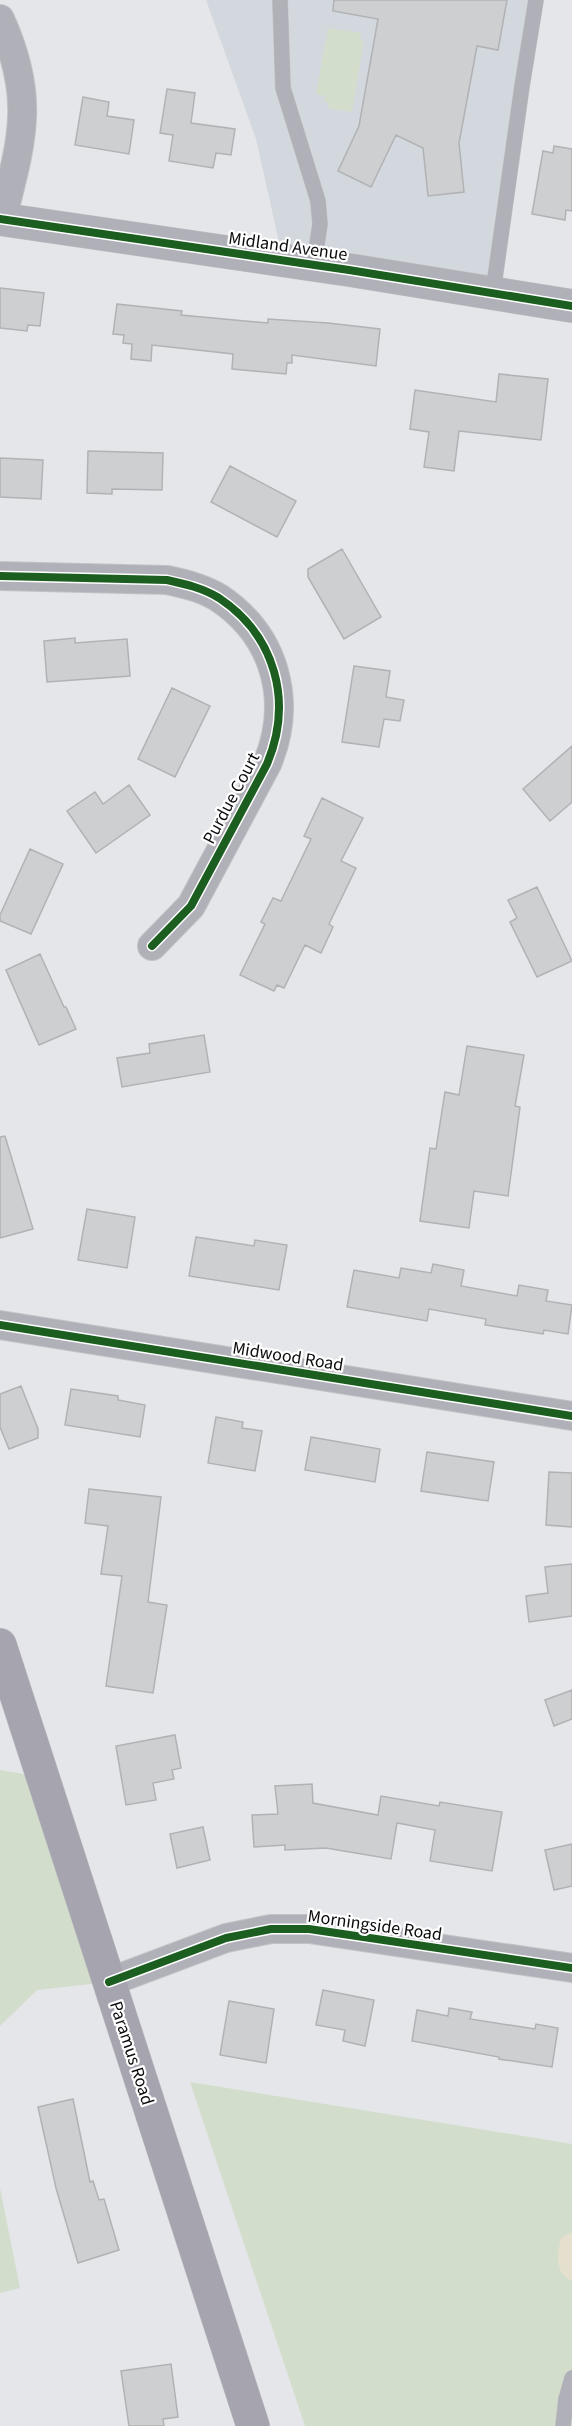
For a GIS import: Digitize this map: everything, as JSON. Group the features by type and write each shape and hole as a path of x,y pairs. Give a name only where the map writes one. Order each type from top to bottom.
{"main road":[{"name":"Paramus Road","path":"0,1645 253,2426"}],"street":[{"path":"0,19 12,45 21,80 24,116 20,149 1,219"},
{"name":"Midland Avenue","path":"1,219 314,264 572,306"},
{"name":"Purdue Court","path":"0,576 167,580 193,586 217,597 240,615 259,637 272,661 279,690 280,719 273,750 190,906 152,946"},
{"name":"Midwood Road","path":"0,1325 572,1416"},
{"name":"Morningside Road","path":"109,1982 226,1938 271,1929 309,1929 572,1968"}],"lane":[{"path":"280,0 283,88 318,201 320,224 314,264"},
{"path":"493,292 536,0"},
{"path":"563,2426 566,2399 572,2378"}],"shaded area":[{"path":"206,0 539,0 493,292 283,260 256,139"}],"green space":[{"path":"328,28 361,33 360,40 364,41 352,112 328,108 329,103 324,101 325,96 316,94"},
{"path":"0,1770 42,1777 109,1982 37,1990 0,2026"},
{"path":"190,2082 572,2144 572,2426 305,2426"},
{"path":"0,2188 20,2288 0,2293"}],"sand":[{"path":"572,2232 572,2281 562,2273 558,2262 558,2250 561,2238"}],"building":[{"path":"334,0 507,0 498,50 477,46 459,143 464,192 428,196 423,148 396,135 371,187 338,171 359,126 378,19 333,11"},
{"path":"167,89 195,93 191,123 235,129 231,155 216,153 213,168 169,161 173,135 160,133"},
{"path":"83,97 109,102 107,116 134,120 129,154 75,145"},
{"path":"554,146 572,149 572,211 566,210 565,220 532,214 543,151 553,153"},
{"path":"0,288 44,293 40,326 28,325 27,331 0,328"},
{"path":"117,304 182,311 181,315 268,323 268,319 328,323 380,329 376,366 292,355 292,363 287,363 286,374 232,369 233,354 152,345 151,361 131,359 132,344 123,343 124,335 113,334"},
{"path":"499,374 548,379 541,440 459,431 454,471 424,467 429,432 410,429 415,390 496,402"},
{"path":"88,451 163,453 162,490 112,489 112,494 87,493"},
{"path":"0,458 43,460 41,499 0,497"},
{"path":"230,466 296,501 277,537 211,502"},
{"path":"342,549 381,617 344,639 308,577 308,569"},
{"path":"75,638 75,643 127,639 130,676 47,682 44,641"},
{"path":"354,666 390,671 386,697 404,700 400,721 384,719 379,747 342,742"},
{"path":"172,688 210,706 175,777 138,759"},
{"path":"572,746 572,802 550,821 523,789"},
{"path":"129,785 150,815 96,853 67,811 95,792 103,804"},
{"path":"322,798 363,818 341,861 356,868 329,924 333,927 321,953 305,945 284,988 277,985 274,991 240,975 265,924 261,922 273,898 281,901 311,839 304,836"},
{"path":"30,849 63,864 31,934 0,921 0,915"},
{"path":"537,887 572,961 537,977 510,922 517,918 508,900"},
{"path":"40,954 76,1029 39,1045 6,970"},
{"path":"204,1035 210,1072 122,1087 117,1058 150,1053 149,1044"},
{"path":"467,1046 524,1055 515,1106 520,1107 508,1196 474,1191 469,1228 420,1221 430,1148 436,1149 445,1092 459,1095"},
{"path":"5,1136 33,1229 0,1238 0,1137"},
{"path":"87,1209 135,1217 127,1268 78,1260"},
{"path":"196,1237 254,1246 255,1240 287,1245 279,1290 189,1276"},
{"path":"433,1264 464,1270 461,1286 517,1296 519,1285 548,1290 546,1301 572,1305 568,1334 544,1330 543,1334 485,1325 486,1319 429,1309 427,1321 347,1307 354,1270 399,1278 401,1268 431,1273"},
{"path":"21,1386 38,1429 38,1438 9,1449 0,1427 0,1394"},
{"path":"71,1389 118,1396 118,1400 145,1405 140,1437 65,1425"},
{"path":"216,1417 243,1422 242,1428 262,1431 255,1471 208,1463"},
{"path":"311,1437 380,1449 375,1482 305,1470"},
{"path":"427,1452 494,1462 488,1501 421,1491"},
{"path":"549,1472 572,1473 572,1527 546,1525"},
{"path":"89,1489 161,1497 148,1602 167,1605 153,1693 106,1686 122,1576 101,1574 108,1526 85,1523"},
{"path":"572,1564 572,1616 529,1622 526,1596 548,1593 545,1567"},
{"path":"572,1690 572,1719 554,1726 545,1700"},
{"path":"175,1735 181,1768 172,1770 174,1779 153,1783 156,1800 126,1805 116,1746"},
{"path":"312,1784 313,1803 378,1815 381,1796 439,1806 440,1802 502,1812 492,1871 430,1861 435,1830 397,1823 391,1859 326,1848 285,1850 285,1845 254,1847 252,1815 278,1814 275,1786"},
{"path":"203,1827 210,1860 177,1868 170,1834"},
{"path":"572,1844 572,1886 554,1890 545,1850"},
{"path":"323,1990 374,2000 365,2046 343,2041 345,2030 316,2025"},
{"path":"229,2001 274,2009 266,2063 220,2055"},
{"path":"449,2008 472,2012 470,2019 535,2029 536,2024 558,2028 552,2067 499,2059 499,2057 412,2041 417,2010 448,2016"},
{"path":"73,2099 90,2182 93,2181 99,2200 104,2199 119,2250 78,2263 56,2188 38,2107"},
{"path":"171,2364 178,2417 163,2419 164,2426 129,2426 121,2371"}],"cycle path":[{"path":"0,219 349,270 572,306"},
{"path":"0,576 167,580 187,585 219,598 254,631 266,651 274,672 278,694 275,741 267,764 191,906 152,946"},
{"path":"0,1325 572,1416"},
{"path":"109,1982 226,1938 271,1929 309,1929 572,1968"}]}
